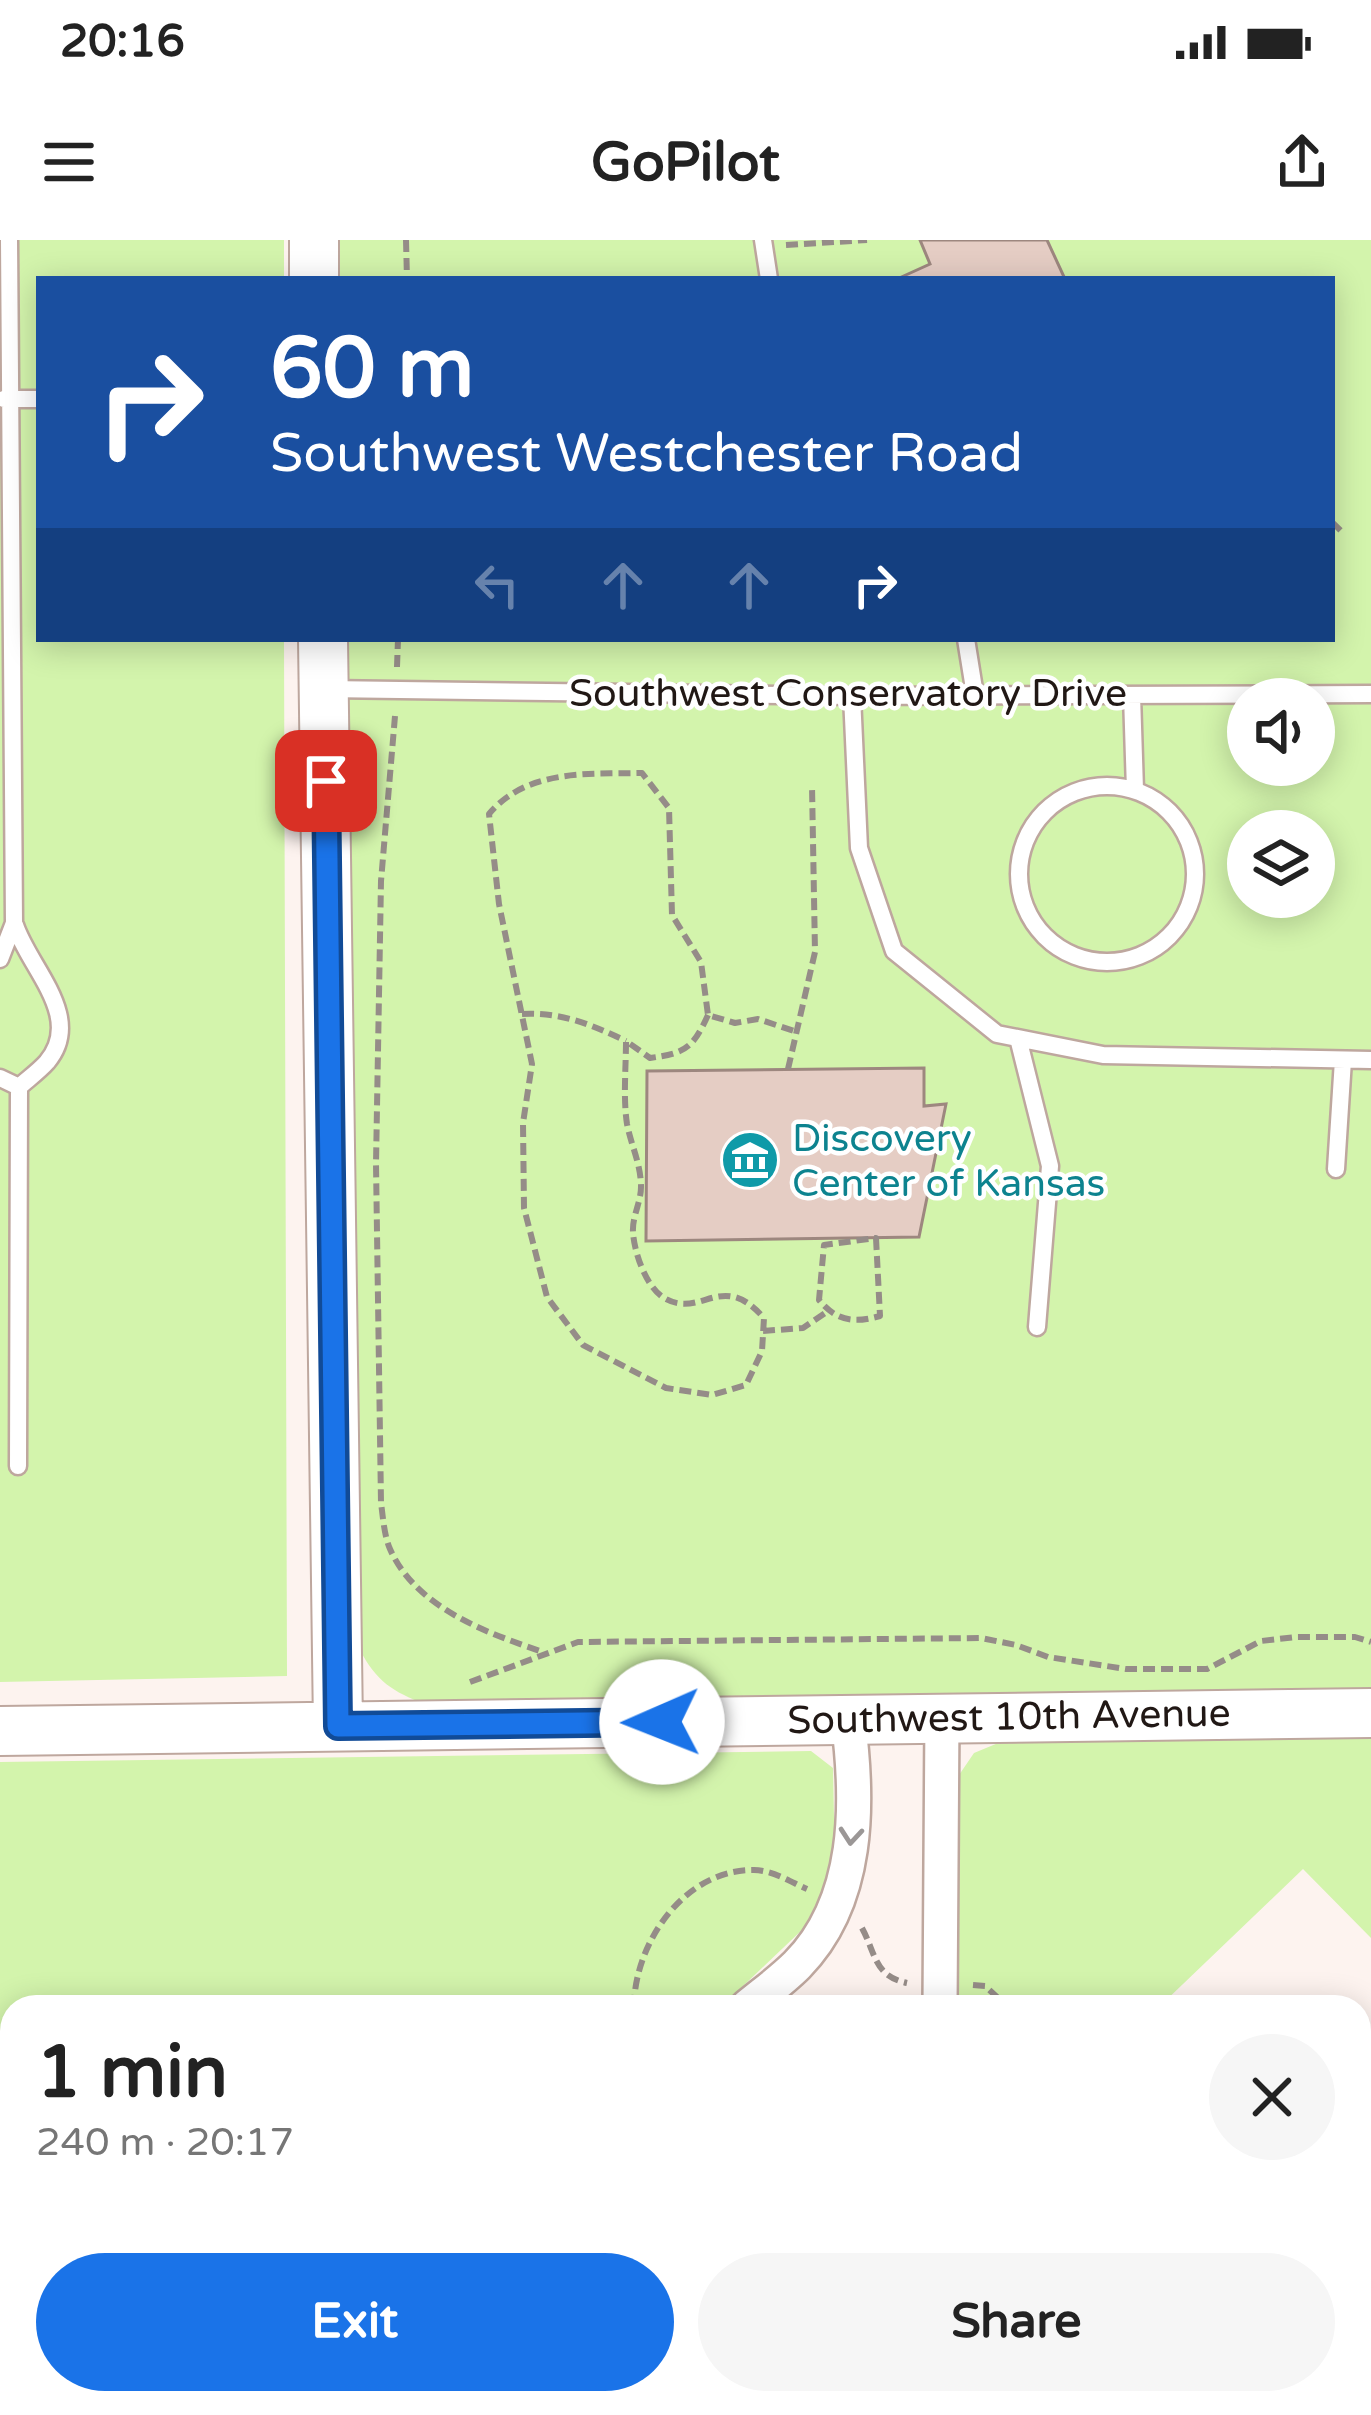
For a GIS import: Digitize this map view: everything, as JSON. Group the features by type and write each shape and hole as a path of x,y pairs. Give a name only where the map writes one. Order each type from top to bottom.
{"main road":[{"path":"314,240 314,276"},
{"path":"323,642 338,1726"},
{"name":"Southwest 10th Avenue","path":"0,1731 1371,1713"}],"street":[{"path":"942,1716 942,1992"},
{"path":"761,1995 797,1964 837,1907 849,1863 853,1815 848,1719"}],"lane":[{"path":"9,240 6,696 14,923 23,951 56,997 61,1033 50,1059 19,1087 18,1466"},
{"path":"764,244 769,276"},
{"path":"5,399 36,399"},
{"path":"966,642 975,695"},
{"name":"Southwest Conservatory Drive","path":"325,689 852,696 1371,694"},
{"path":"1132,694 1135,790"},
{"path":"852,696 860,848 893,951 997,1034 1103,1055 1371,1060"},
{"path":"1104,785 1135,790 1159,802 1179,822 1192,847 1196,874 1192,901 1179,926 1160,945 1135,958 1108,963 1078,958 1051,943 1030,920 1019,892 1018,861 1023,846 1048,808 1074,791 1104,785"},
{"path":"0,959 14,923"},
{"path":"1018,1038 1050,1166 1037,1327"},
{"path":"1336,1169 1343,1060"},
{"path":"0,1078 19,1087"}],"path":[{"path":"406,240 406,276"},
{"path":"764,244 867,240"},
{"path":"1335,525 1341,531"},
{"path":"398,642 381,881 376,1163 381,1503 388,1545 420,1587 478,1630 547,1653"},
{"path":"522,1014 568,1017 626,1041 650,1058 676,1054 695,1043 708,1015 701,962 672,915 669,808 642,773 538,780 505,795 489,814 499,904 532,1064 524,1123 524,1208 548,1297 583,1345 665,1388 712,1395 746,1385 762,1351 764,1318 747,1299 721,1294 694,1303 664,1298 645,1276 633,1232 641,1189 627,1123 626,1041"},
{"path":"788,1069 815,952 812,786"},
{"path":"708,1015 735,1023 758,1019 797,1032"},
{"path":"876,1238 880,1316 854,1323 828,1311 819,1300 824,1245 876,1238"},
{"path":"763,1331 803,1328 828,1311"},
{"path":"453,1688 578,1642 981,1638 1048,1657 1126,1669 1208,1669 1262,1641 1354,1636 1371,1642"},
{"path":"635,1995 639,1962 654,1931 680,1903 706,1885 736,1873 762,1871 822,1895"},
{"path":"856,1922 883,1974 942,1992 985,1986 995,1995"}],"green space":[{"path":"0,240 284,240 284,276 36,276 36,642 284,642 287,1676 0,1682"},
{"path":"339,240 1371,240 1371,1692 425,1704 386,1684 360,1650 343,642 1335,642 1335,276 339,276"},
{"path":"1371,1734 1371,1938 1303,1869 1172,1995 956,1995 959,1775 974,1753 1003,1741"},
{"path":"811,1751 833,1768 835,1867 804,1928 734,1995 0,1995 0,1762"}],"building":[{"path":"920,240 1047,240 1064,276 904,276 930,264"},
{"path":"924,1068 924,1106 946,1104 919,1237 646,1241 647,1071"}],"place":[{"name":"Discovery Center of Kansas","path":"750,1160"}],"route":[{"path":"326,781 338,1726 662,1722"}]}
